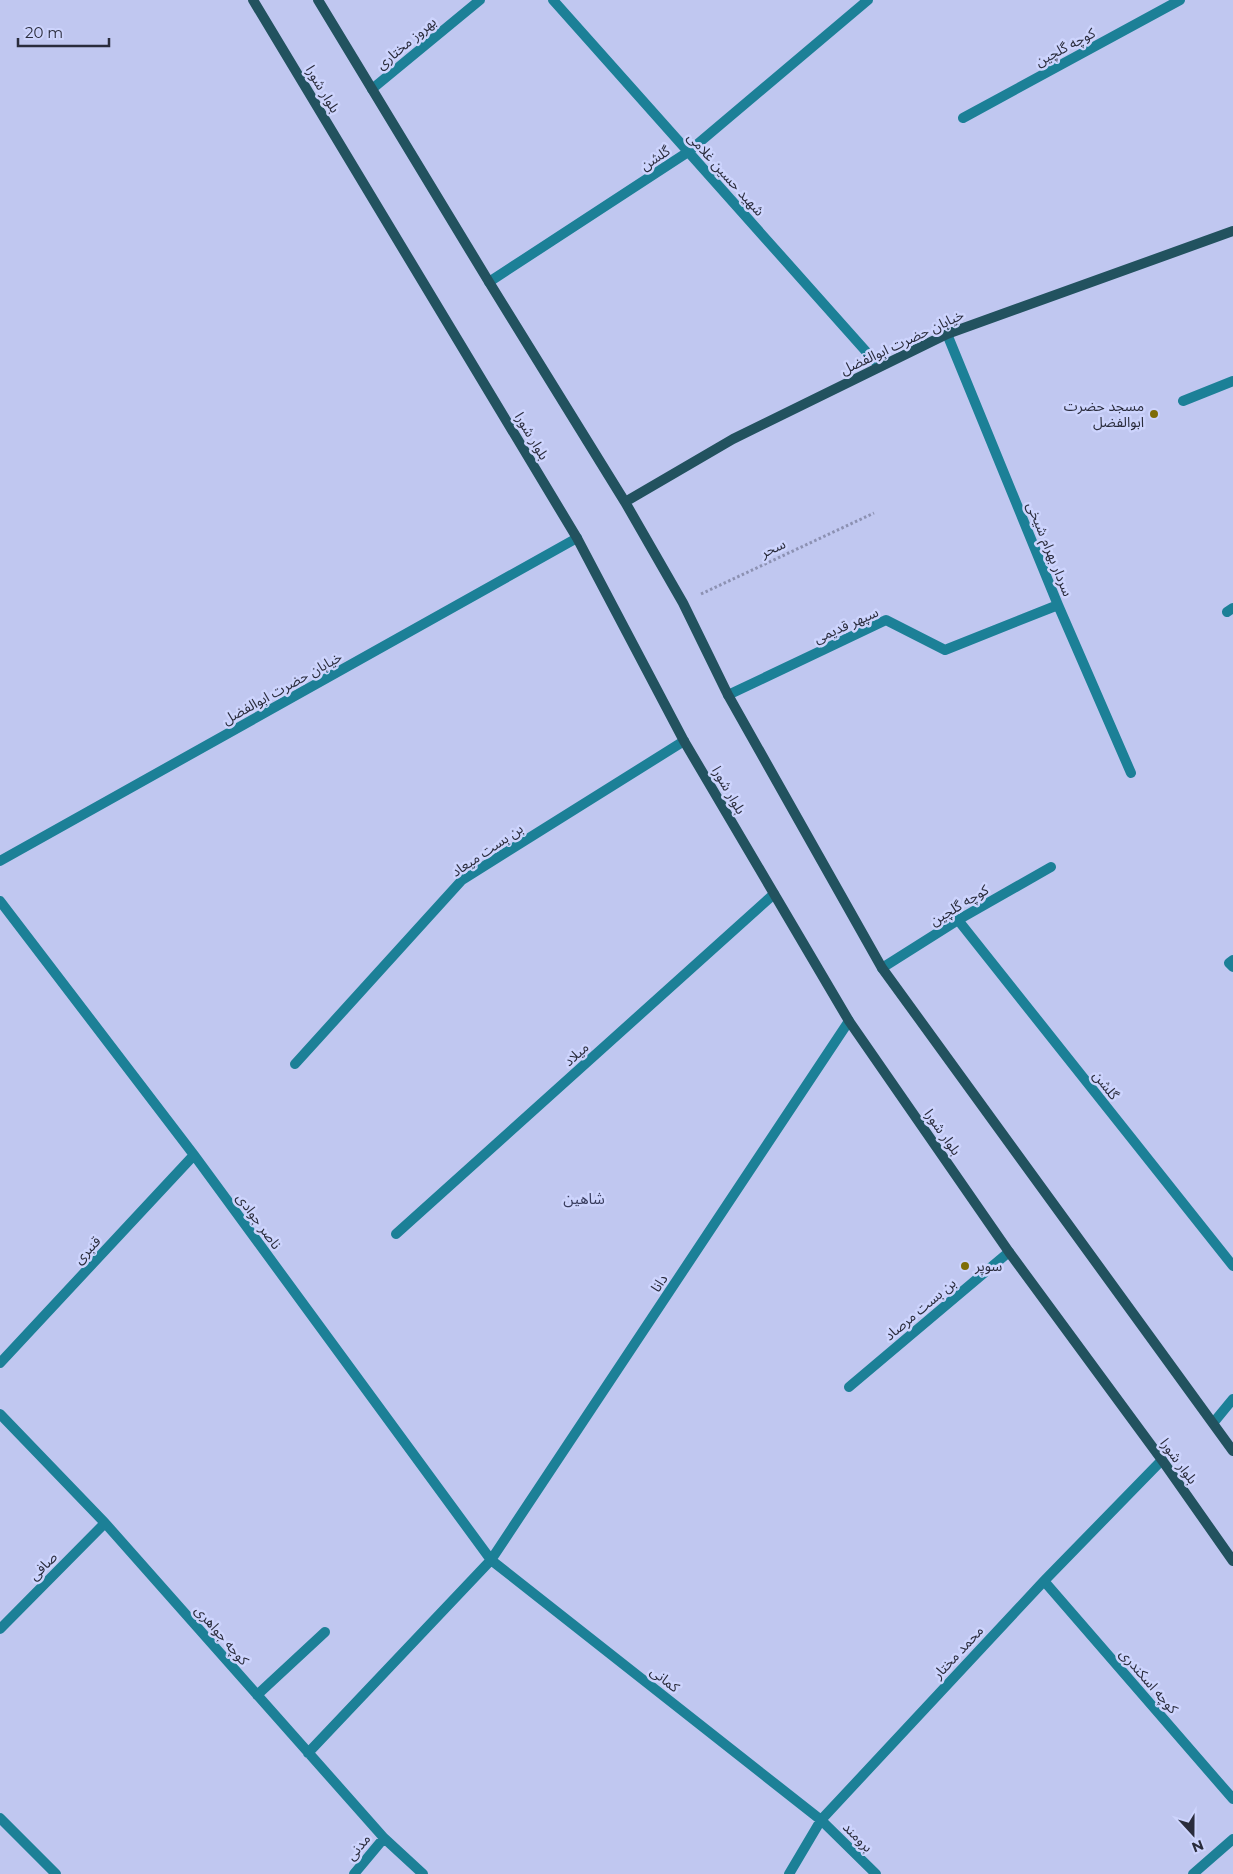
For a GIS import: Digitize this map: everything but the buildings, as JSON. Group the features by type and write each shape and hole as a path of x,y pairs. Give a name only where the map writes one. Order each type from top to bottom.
{"main road":[{"name":"بلوار شورا","path":"253,0 577,538 684,741 849,1021 1009,1252 1162,1460 1233,1561"},
{"path":"318,0 625,502 683,603 728,694 882,968 1214,1422 1233,1451"},
{"name":"خیابان حضرت ابوالفضل","path":"625,502 733,439 947,334 1233,231"}],"street":[{"name":"بهروز مختاری","path":"372,89 480,0"},
{"name":"شهید حسین غلامی","path":"553,0 879,366"},
{"name":"گلشن","path":"489,282 688,152 868,0"},
{"name":"کوچه گلچین","path":"963,118 1180,0"},
{"name":"سردار بهرام شیخی","path":"947,334 1058,605 1131,773"},
{"path":"1183,401 1233,380"},
{"name":"خیابان حضرت ابوالفضل","path":"0,861 577,538"},
{"name":"سپهر قدیمی","path":"728,694 886,620 945,650 1058,605"},
{"name":"بن بست میعاد","path":"295,1064 462,880 684,741"},
{"name":"کوچه گلچین","path":"882,968 958,920 1051,867"},
{"name":"میلاد","path":"396,1234 774,894"},
{"name":"ناصر جوادی","path":"0,901 194,1155 491,1560"},
{"name":"گلشن","path":"958,920 1233,1266"},
{"path":"1233,960 1229,963 1233,967"},
{"name":"دانا","path":"308,1753 491,1560 849,1021"},
{"name":"قنبری","path":"0,1363 194,1155"},
{"name":"بن بست مرصاد","path":"849,1387 1009,1252"},
{"path":"1214,1422 1233,1399"},
{"name":"کوچه جواهری","path":"0,1414 105,1523 384,1838 423,1874"},
{"name":"محمد مختار","path":"789,1874 821,1820 1044,1581 1162,1460"},
{"name":"صافی","path":"0,1629 105,1523"},
{"name":"کمانی","path":"491,1560 821,1820"},
{"name":"کوچه اسکندری","path":"1044,1581 1233,1799"},
{"path":"257,1695 325,1632"},
{"path":"0,1818 56,1874"},
{"name":"برومند","path":"821,1820 876,1874"},
{"name":"مدنی","path":"354,1874 384,1838"},
{"path":"1193,1874 1233,1839"}],"path":[{"name":"سحر","path":"683,603 874,513"}],"place":[{"name":"مسجد حضرت ابوالفضل","path":"1154,414"},
{"name":"سوپر","path":"965,1266"}],"district":[{"name":"شاهین","path":"584,1198"}]}
